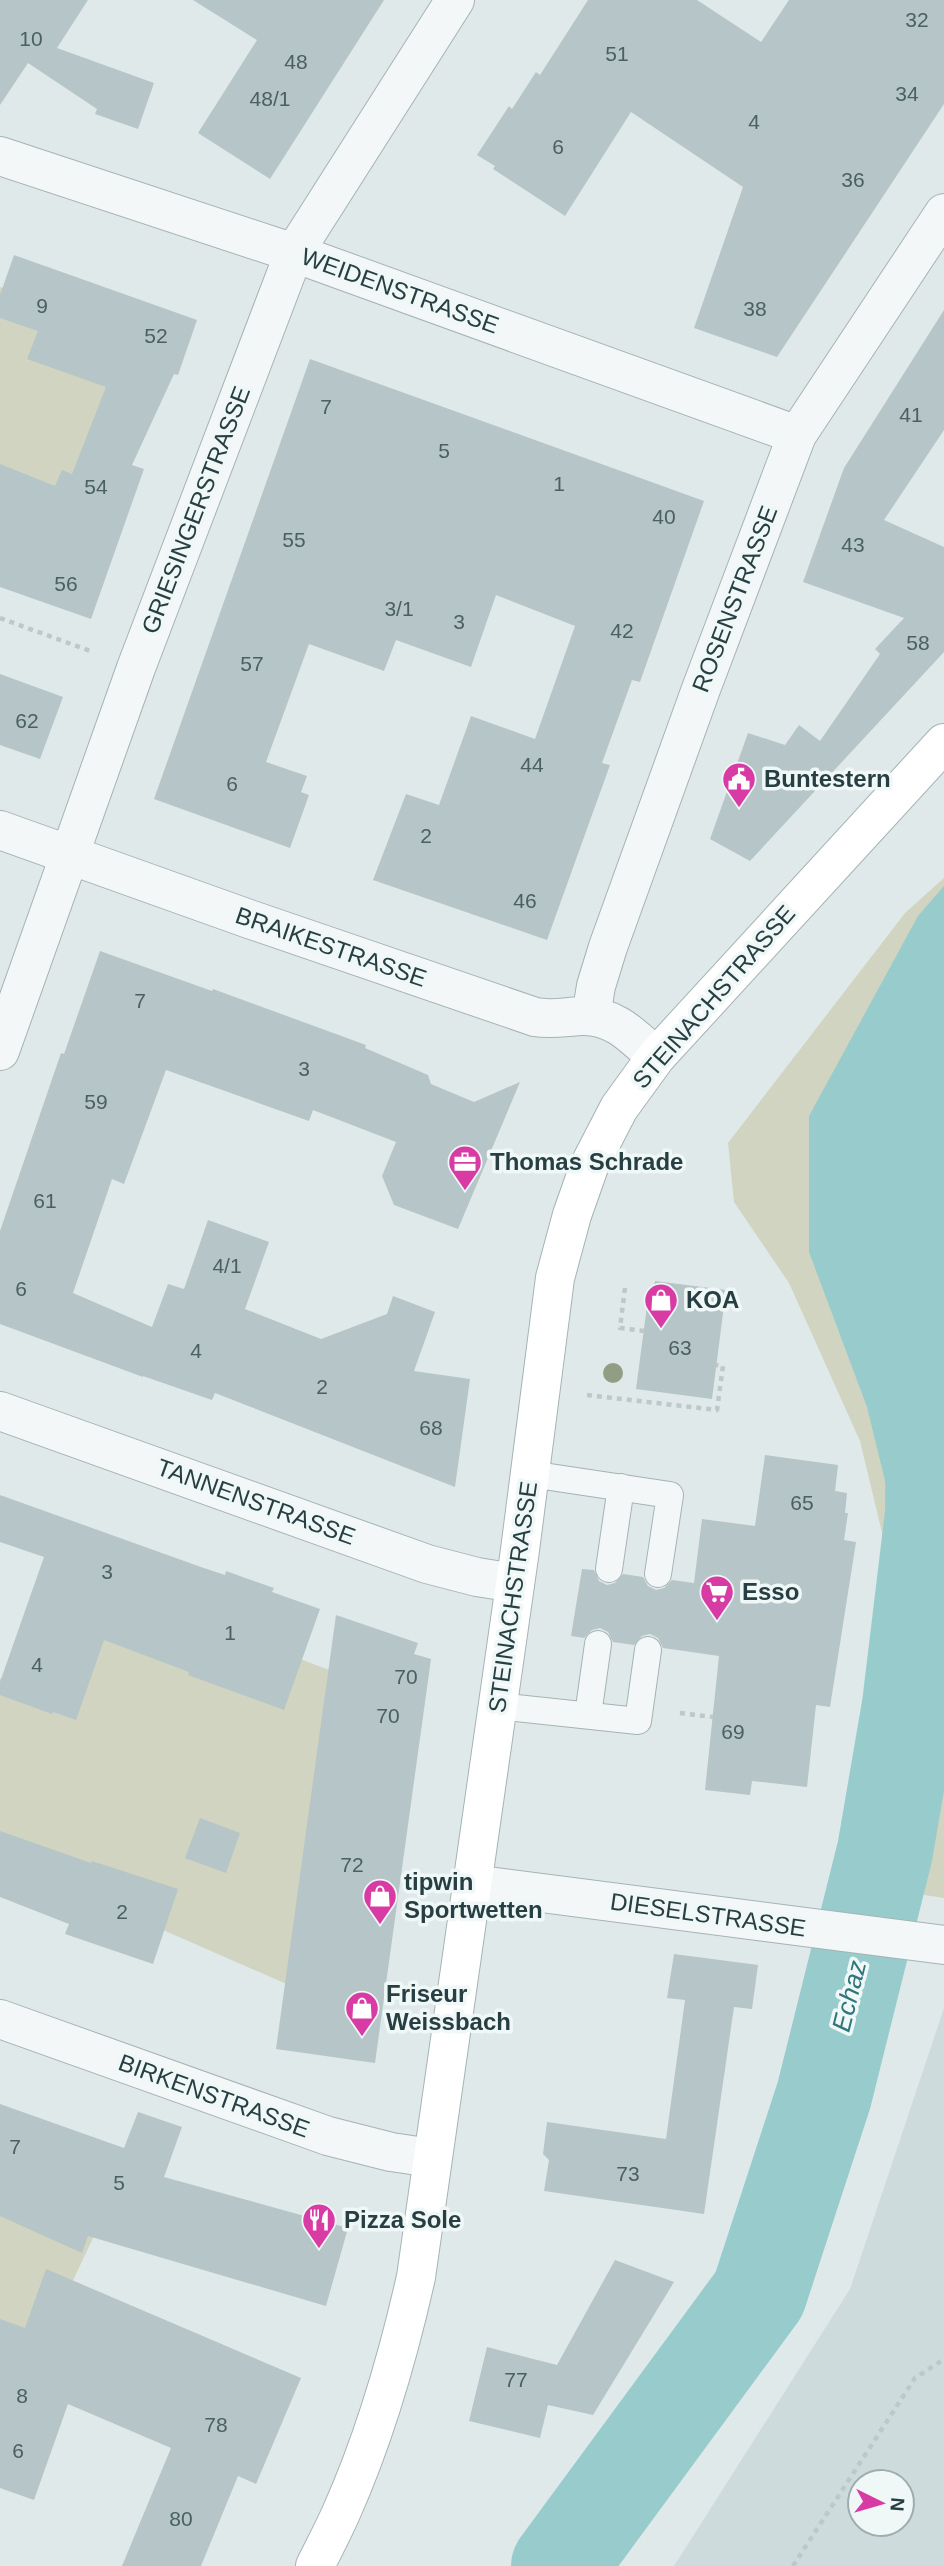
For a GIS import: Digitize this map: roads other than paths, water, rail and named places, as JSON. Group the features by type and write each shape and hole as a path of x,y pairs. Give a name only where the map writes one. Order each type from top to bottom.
{"main road":[{"name":"STEINACHSTRASSE","path":"315,2566 342,2512 395,2368 416,2277 515,1583 555,1278 572,1215 590,1164 619,1108 656,1057 944,743"}],"street":[{"name":"GRIESINGERSTRASSE","path":"0,1051 136,668 294,253 455,0"},
{"name":"WEIDENSTRASSE","path":"0,156 294,253 797,435"},
{"name":"ROSENSTRASSE","path":"591,1016 596,986 608,947 797,435 944,213"},
{"name":"BRAIKESTRASSE","path":"0,830 535,1017 546,1020 591,1016 615,1022 656,1057"},
{"name":"TANNENSTRASSE","path":"0,1411 427,1564 477,1577 515,1583"},
{"name":"DIESELSTRASSE","path":"472,1884 936,1944"},
{"name":"BIRKENSTRASSE","path":"0,2019 328,2136 391,2152 432,2158"}],"lane":[{"path":"530,1474 670,1495 659,1574"},
{"path":"609,1569 621,1487"},
{"path":"588,1715 598,1644"},
{"path":"497,1706 638,1721 648,1650"}],"water":[{"path":"944,886 944,1664 931,1669 867,1407 809,1252 809,1116 918,916"}],"waterway":[{"name":"Echaz","path":"559,2566 759,2294 824,2095 885,1851 910,1705 933,1514 934,1424 944,1356"}],"place":[{"name":"Buntestern","path":"739,809"},
{"name":"Thomas Schrade","path":"465,1192"},
{"name":"KOA","path":"661,1330"},
{"name":"Esso","path":"717,1622"},
{"name":"tipwin Sportwetten","path":"380,1926"},
{"name":"Friseur Weissbach","path":"362,2038"},
{"name":"Pizza Sole","path":"319,2250"}]}
